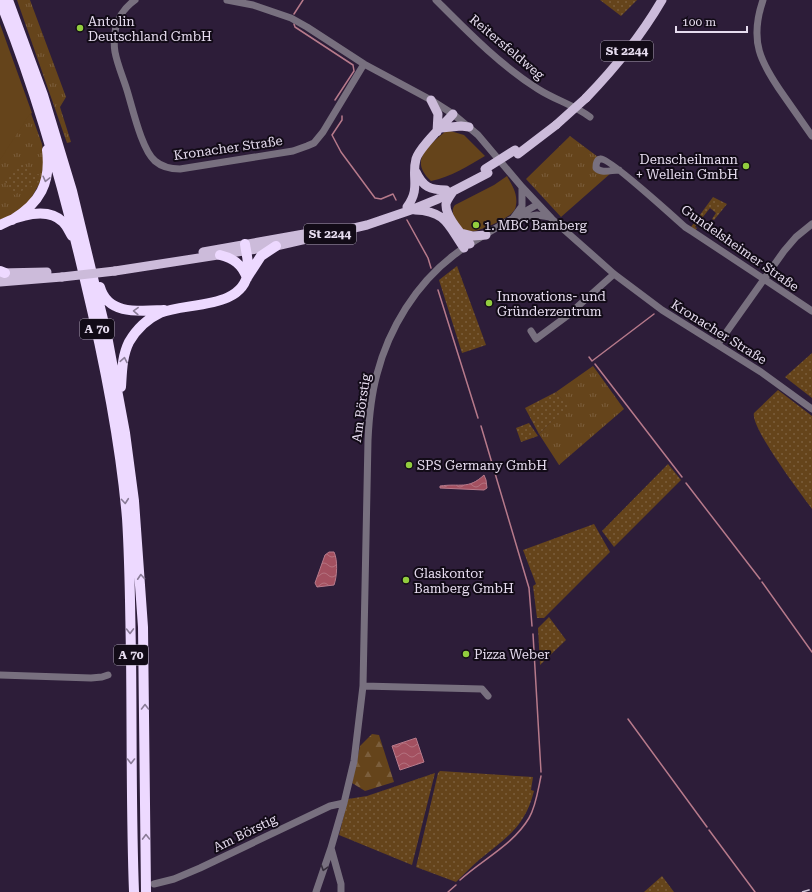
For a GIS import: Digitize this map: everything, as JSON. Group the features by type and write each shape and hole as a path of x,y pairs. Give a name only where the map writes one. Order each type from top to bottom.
{"highway":[{"name":"A 70","path":"8,0 43,95 72,191 107,336 119,399 134,501 141,584 145,676 146,892"},
{"name":"A 70","path":"0,1 24,62 45,126 66,200 99,338 111,396 126,514 130,579 131,776 134,892"},
{"path":"12,220 32,204 41,193 46,181 48,163 45,126"},
{"path":"0,225 12,220 37,214 47,214 56,217 64,223 68,229 80,256"},
{"path":"119,399 122,364 129,343 135,333 146,322 161,313 230,297 239,291 243,286 261,256 276,246"},
{"path":"246,248 248,266 247,278"},
{"path":"220,255 229,257 238,263 247,278"},
{"path":"90,265 97,278 102,294 113,305 131,311 174,310"}],"main road":[{"name":"St 2244","path":"583,97 619,54 657,0"},
{"name":"St 2244","path":"115,269 160,260 246,248 276,246 367,225 409,209 449,191 487,171 517,152 554,124 606,77 642,32 662,0"},
{"path":"431,100 438,114 439,130"},
{"path":"453,114 418,154 415,165 415,190 409,209 426,211 438,215 467,246"},
{"path":"439,130 461,126 469,127"},
{"path":"415,171 423,184 428,188 449,191 446,203 447,212 461,233 467,246"},
{"name":"St 2244","path":"2,278 115,269 220,255 409,209"},
{"path":"461,233 473,236 486,235"}],"street":[{"name":"Kronacher Straße","path":"135,0 124,11 118,20 115,32 115,52 141,134 149,154 162,166 171,169 180,169 288,152 307,146 318,139 323,132 364,64"},
{"name":"Kronacher Straße","path":"228,0 254,2 299,22 364,64 431,100 453,114 469,127 492,150 550,218 614,274 662,310 767,376 812,409"},
{"name":"Reitersfeldweg","path":"436,0 479,42 526,81 539,90 590,117"},
{"path":"763,0 758,17 756,34 761,60 772,79 812,136"},
{"name":"Gundelsheimer Straße","path":"619,170 687,228 812,312"},
{"path":"513,219 522,206 522,187"},
{"name":"Am Börstig","path":"316,892 344,803 356,746 363,686 367,449 370,410 375,382 386,348 399,319 420,288 437,270 467,246 538,204"},
{"path":"513,219 537,215 550,218"},
{"path":"718,344 791,242 812,224"},
{"path":"531,331 536,339 567,316 614,274"},
{"path":"0,676 90,678 108,676"},
{"path":"363,686 482,689 488,696"},
{"name":"Am Börstig","path":"154,884 174,879 200,868 330,806 344,803"},
{"path":"331,848 341,884 341,892"}],"green space":[{"path":"17,0 30,0 66,97 60,107 71,142 67,143"},
{"path":"600,0 637,0 621,16"},
{"path":"0,24 32,113 29,115 0,160"},
{"path":"0,27 42,144 44,157 42,179 29,202 12,215 0,220"},
{"path":"447,130 464,135 485,156 452,174 431,181 424,173 421,166 421,160 428,148"},
{"path":"570,136 598,157 593,165 611,173 561,217 526,179"},
{"path":"21,164 40,176 39,182 14,195 4,180"},
{"path":"507,176 516,197 516,206 509,216 491,226 477,231 467,232 461,228 455,220 453,208 455,205 494,185"},
{"path":"713,197 727,204 714,220 712,219 716,213 710,208 695,227 697,228 695,231 691,227"},
{"path":"457,266 486,345 462,353 439,280"},
{"path":"812,353 812,398 785,377"},
{"path":"593,366 624,409 559,465 539,434 567,406 556,392"},
{"path":"778,390 812,416 812,509 777,461 755,421 754,413"},
{"path":"556,392 568,406 539,434 525,408"},
{"path":"529,423 538,436 521,442 516,428"},
{"path":"668,464 681,480 614,547 602,531"},
{"path":"594,524 610,552 544,618 537,618 533,586 536,584 523,550"},
{"path":"549,617 566,640 540,665 538,628"},
{"path":"372,734 379,735 394,782 365,791 352,783 360,746"},
{"path":"440,771 533,777 531,790 534,791 520,823 506,838 479,860 456,882 416,867 438,773"},
{"path":"435,773 412,865 339,835 348,799 367,796"},
{"path":"662,876 674,892 644,892"}],"water":[{"path":"484,475 487,488 484,490 440,488 440,486 473,483"},
{"path":"329,552 334,552 337,564 334,585 317,587 315,583 325,555"},
{"path":"416,738 424,762 400,770 392,746"}],"waterway":[{"path":"294,14 303,0"},
{"path":"294,24 295,27 353,65 354,71 335,100"},
{"path":"342,116 342,120 332,135 341,152 375,198 381,199 393,194 396,200"},
{"path":"407,220 428,258 431,268"},
{"path":"438,290 478,418"},
{"path":"589,357 592,361 654,314"},
{"path":"595,364 682,477"},
{"path":"481,426 529,588 532,626"},
{"path":"686,483 760,579"},
{"path":"762,582 812,652"},
{"path":"533,634 541,772"},
{"path":"628,719 707,827"},
{"path":"460,880 506,844 522,828 529,818 533,808 541,776"},
{"path":"709,830 755,892"},
{"path":"448,892 456,885"}],"railway":[{"path":"802,892 812,889"}],"place":[{"name":"Antolin Deutschland GmbH","path":"80,28"},
{"name":"Denscheilmann + Wellein GmbH","path":"746,166"},
{"name":"1. MBC Bamberg","path":"476,225"},
{"name":"Innovations- und Gründerzentrum","path":"489,303"},
{"name":"SPS Germany GmbH","path":"409,465"},
{"name":"Glaskontor Bamberg GmbH","path":"406,580"},
{"name":"Pizza Weber","path":"466,654"}]}
